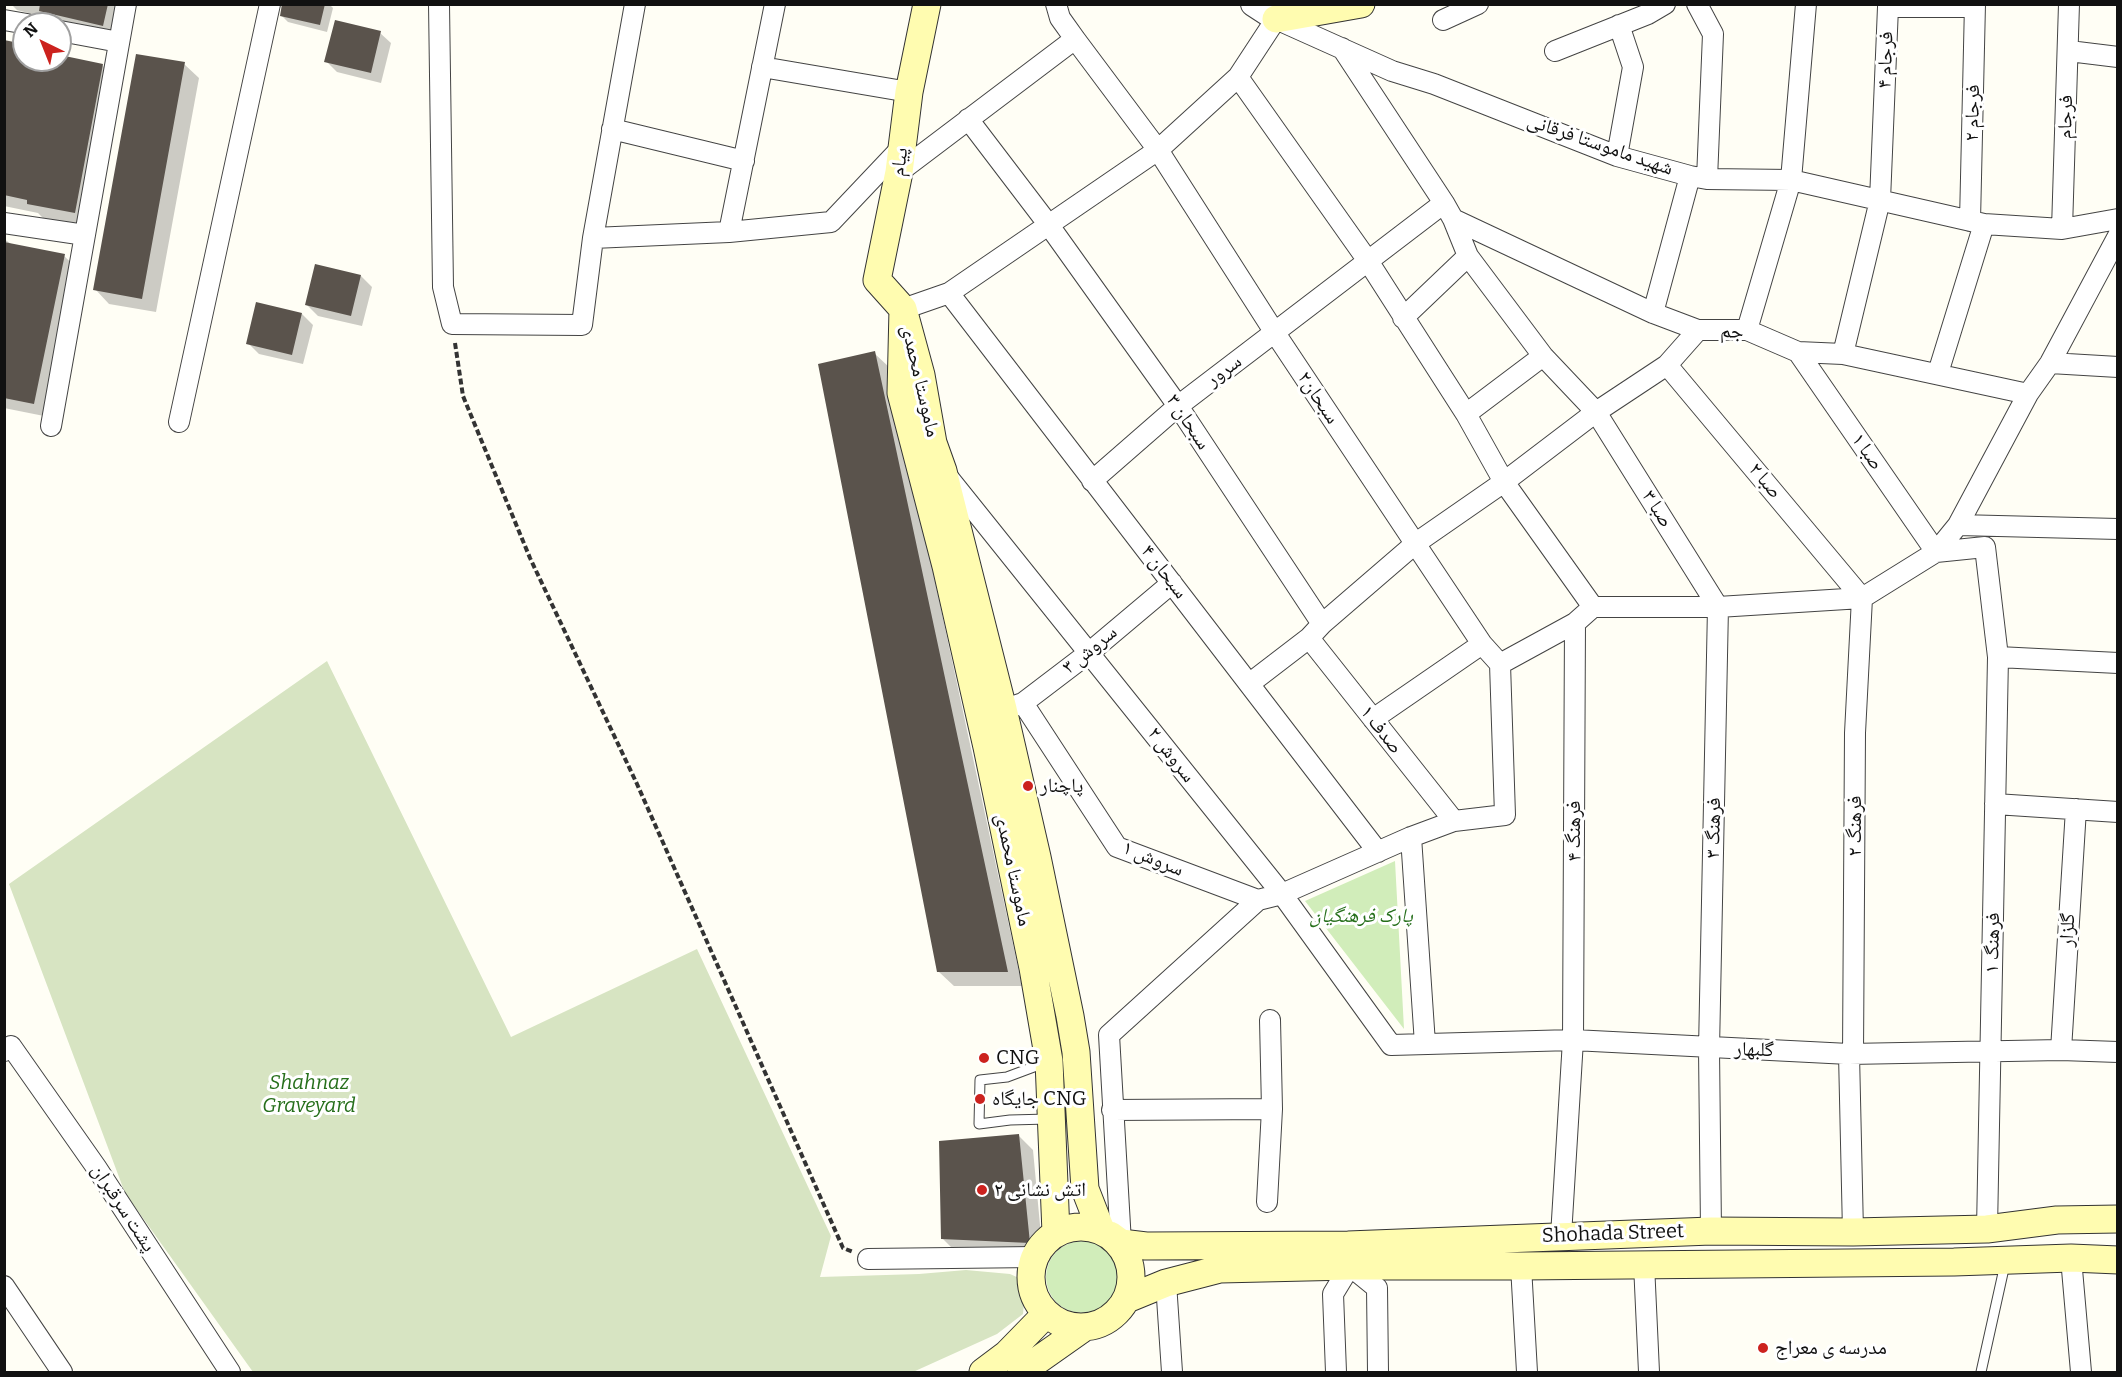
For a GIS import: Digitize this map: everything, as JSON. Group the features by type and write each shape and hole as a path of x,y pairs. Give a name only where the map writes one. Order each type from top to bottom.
{"main road":[{"name":"پیام","path":"903,309 877,280 901,160 909,92 927,4"},
{"path":"1278,12 1361,4"},
{"name":"ماموستا محمدی","path":"903,309 921,375 933,443 1013,706 1076,1052 1085,1189 1111,1236"},
{"name":"ماموستا محمدی","path":"903,309 901,393 946,566 987,747 1033,968 1049,1061 1056,1233"},
{"name":"Shohada Street","path":"1127,1299 1166,1283 1220,1269 1561,1236 1711,1231 1853,1232 1986,1228 2057,1221 2118,1219"},
{"path":"1086,1226 1111,1236 1119,1243 1130,1264 1132,1276 1127,1299 1116,1313 1102,1323 1085,1327 1058,1322 1046,1314 1037,1302 1031,1287 1030,1272 1035,1257 1056,1233 1071,1227 1086,1226"},
{"name":"Shohada Street","path":"1111,1236 1146,1246 1349,1255 1521,1266 2071,1258 2118,1260"},
{"path":"983,1372 1007,1354 1046,1314"},
{"path":"1021,1372 1085,1327"}],"street":[{"path":"51,426 126,4"},
{"path":"179,422 270,4"},
{"path":"439,4 443,287 452,324 582,325 593,238 635,4"},
{"path":"729,232 775,4"},
{"name":"سبحان۲","path":"1056,4 1060,18 1158,150 1275,333 1482,644 1500,664"},
{"path":"903,309 949,293 1158,150 1238,77 1278,12 1253,4"},
{"path":"1443,20 1478,4"},
{"path":"1555,51 1618,25 1645,9 1665,4"},
{"path":"1653,313 1699,177 1713,34 1697,4"},
{"path":"1747,330 1791,180 1806,4"},
{"name":"فرجام","path":"2062,229 2070,4"},
{"name":"فرجام ۴","path":"1880,200 1888,7 1975,6"},
{"name":"فرجام ۲","path":"1938,373 1977,222 1975,6"},
{"name":"شهید ماموستا فرقانی","path":"1278,12 1342,48 1392,70 1434,84 1617,156 1699,177 1791,180 1977,222 2062,229 2118,219"},
{"path":"1617,156 1634,67 1618,25"},
{"path":"72,33 119,42"},
{"path":"593,238 729,232 831,222 901,160 968,119 1075,39"},
{"name":"صبا ۳","path":"1342,48 1449,211 1468,256 1543,356 1596,412 1718,607"},
{"path":"2069,51 2118,57"},
{"path":"762,67 909,92"},
{"path":"1238,77 1368,261 1466,414 1504,482 1593,607"},
{"name":"سبحان ۳","path":"968,119 1048,224 1178,406 1316,631"},
{"path":"612,129 744,161"},
{"path":"1843,354 1880,200"},
{"name":"سرور","path":"1092,481 1178,406 1368,261 1449,211"},
{"name":"جم","path":"1449,211 1653,313 1698,330 1747,330 1798,352 1843,354 2028,394"},
{"path":"4,223 85,235"},
{"path":"1111,1236 1112,1110 1108,1035 1258,900 1282,894 1411,837 1454,821 1505,815 1500,664 1575,622 1593,607 1718,607 1862,598 1936,552 1958,525 2028,394 2050,363 2118,236"},
{"path":"1403,318 1468,256"},
{"name":"سبحان ۴","path":"949,293 1378,852"},
{"path":"1249,684 1316,631 1416,543 1504,482 1596,412 1667,365 1698,330"},
{"name":"صبا ۱","path":"1798,352 1936,552"},
{"path":"1466,414 1543,356"},
{"path":"2050,363 2118,367"},
{"name":"صبا ۲","path":"1667,365 1862,598"},
{"name":"سروش ۲","path":"943,471 1282,894 1391,1045"},
{"path":"1958,525 2118,529"},
{"name":"فرهنگ ۱","path":"1936,552 1985,547 1998,657 1986,1228"},
{"name":"سروش ۳","path":"1013,706 1090,652 1173,583"},
{"name":"فرهنگ ۲","path":"1853,1232 1851,1054 1855,733 1862,598"},
{"name":"فرهنگ ۳","path":"1711,1231 1709,1048 1718,607"},
{"name":"فرهنگ ۴","path":"1561,1236 1574,1040 1575,622"},
{"name":"صدف ۱","path":"1316,631 1373,719 1454,821"},
{"path":"1373,719 1482,644"},
{"path":"1998,657 2118,663"},
{"name":"سروش ۱","path":"1013,706 1117,848 1258,900"},
{"path":"1995,804 2118,812"},
{"name":"گلزار","path":"2061,1050 2076,809"},
{"path":"1411,837 1425,1044"},
{"path":"1268,1202 1272,1109 1270,1020"},
{"name":"گلبهار","path":"1391,1045 1574,1040 1851,1054 2061,1050 2118,1052"},
{"name":"پشت سرقبران","path":"8,1048 96,1167 221,1369"},
{"path":"1112,1110 1272,1109"},
{"path":"1336,1372 1333,1294 1349,1255 1377,1288 1378,1372"},
{"path":"868,1259 1035,1257"},
{"path":"2071,1258 2080,1372"},
{"path":"1644,1264 1649,1372"},
{"path":"1521,1266 1527,1372"},
{"path":"1166,1283 1172,1372"},
{"path":"4,1286 62,1372"}],"lane":[{"path":"1049,1061 1007,1077 980,1080 979,1124 1010,1120 1053,1119"},
{"path":"1981,1372 2006,1260"}],"path":[{"path":"452,324 463,396 530,558 637,784 843,1248 868,1259"}],"green space":[{"name":"Shahnaz Graveyard","path":"327,661 511,1037 697,949 831,1236 820,1277 966,1270 1010,1274 1021,1279 1025,1290 1023,1314 997,1334 913,1372 253,1372 125,1193 9,884"},
{"name":"پارک فرهنگیان","path":"1395,861 1404,1029 1305,901"},
{"path":"1082,1241 1096,1244 1108,1251 1115,1263 1118,1277 1115,1291 1108,1303 1096,1310 1082,1313 1068,1310 1056,1303 1049,1291 1046,1277 1049,1263 1056,1251 1068,1244"}],"building":[{"path":"40,4 108,4 103,26 72,19 72,12 39,11"},
{"path":"282,4 325,4 320,25 280,16"},
{"path":"335,20 381,31 371,73 324,62"},
{"path":"4,40 12,42 12,72 72,72 72,58 103,64 75,213 27,204 27,200 4,195"},
{"path":"136,54 185,62 142,299 93,290"},
{"path":"4,242 65,254 34,404 4,398"},
{"path":"315,264 361,275 351,316 305,305"},
{"path":"256,302 302,313 292,355 246,344"},
{"path":"875,351 1008,972 937,972 818,364"},
{"name":"اتش نشانی ۲","path":"1019,1134 1030,1243 941,1239 939,1141"}],"place":[{"name":"پاچنار","path":"1028,786"},
{"name":"CNG","path":"984,1058"},
{"name":"جایگاه CNG","path":"980,1099"},
{"name":"اتش نشانی ۲","path":"982,1190"},
{"name":"مدرسه ی معراج","path":"1763,1348"}]}
